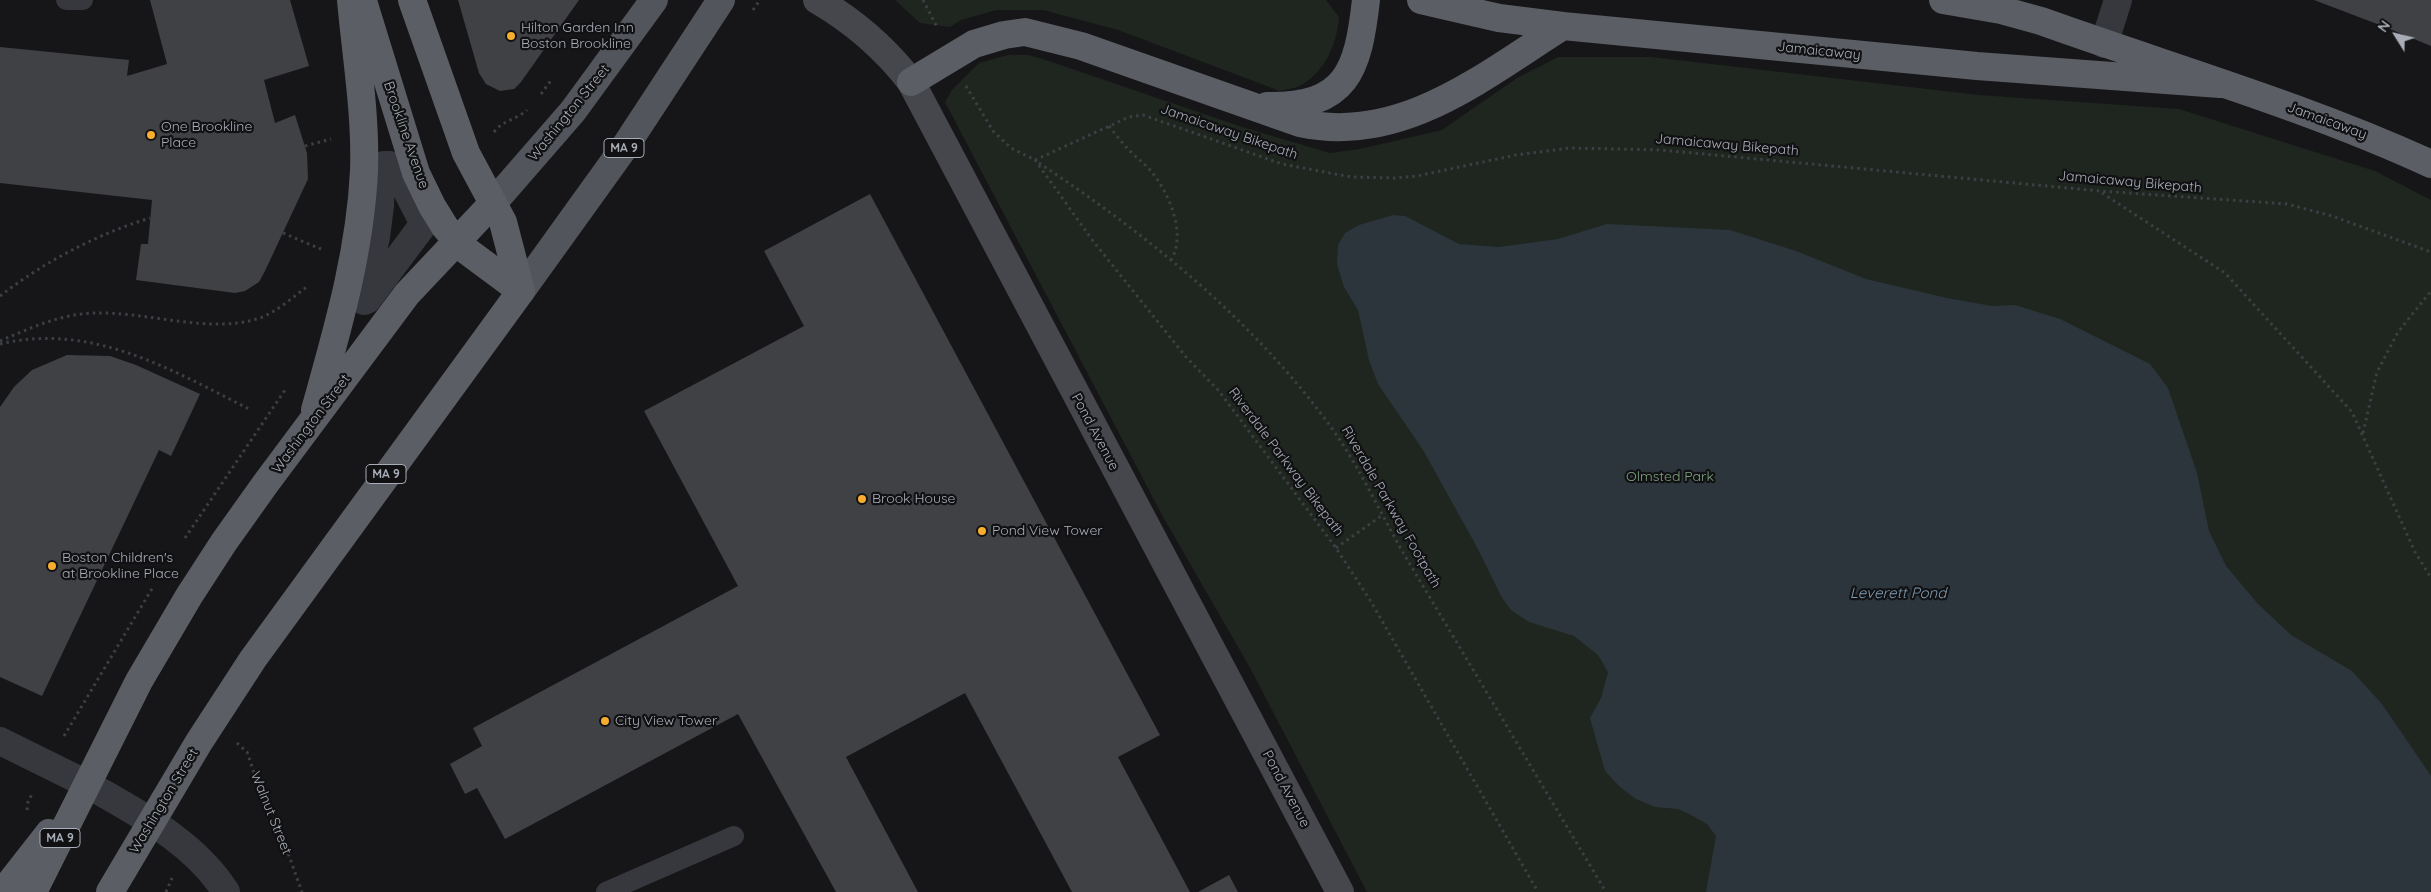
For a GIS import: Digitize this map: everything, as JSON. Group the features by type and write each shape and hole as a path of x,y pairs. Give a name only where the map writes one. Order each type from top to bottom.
{"highway":[{"path":"312,422 353,266 361,211 363,135 351,0"},
{"name":"Brookline Avenue","path":"362,0 416,173 438,218 456,241 521,291"},
{"path":"412,0 466,154 503,222 521,291"},
{"path":"1250,104 1285,106 1309,103 1322,98 1335,89 1347,75 1358,51 1366,0"},
{"name":"Jamaicaway","path":"1421,0 1499,18 1563,26 1977,66 2220,84"},
{"name":"Jamaicaway","path":"1943,0 2020,14 2319,117 2431,164"},
{"path":"911,82 974,44 1004,34 1025,32 1059,39 1312,126 1350,128 1386,123 1410,115 1446,98 1563,26"},
{"name":"Washington Street","path":"32,892 139,681 189,596 244,512 407,294 493,203"},
{"name":"Washington Street","path":"110,892 199,742 259,651 521,291"},
{"path":"3,892 87,784"}],"main road":[{"name":"Washington Street","path":"493,203 573,111 654,0"},
{"name":"Washington Street","path":"521,291 622,151 721,0"},
{"name":"Pond Avenue","path":"817,0 857,26 877,42 911,82 1340,892"}],"street":[{"path":"1991,0 2020,14"},
{"path":"2104,44 2118,0"},
{"path":"0,741 87,784 152,822 202,861 226,892"}],"lane":[{"path":"66,0 83,0"},
{"path":"606,892 734,836"}],"path":[{"path":"923,0 938,30"},
{"path":"535,102 554,77"},
{"name":"Riverdale Parkway Bikepath","path":"965,84 993,131 1011,148 1035,160 1129,286 1186,357 1219,391 1336,548 1370,600 1538,892"},
{"path":"501,123 519,117 530,108"},
{"name":"Jamaicaway Bikepath","path":"1035,160 1129,117 1148,116 1196,135 1282,164 1351,177 1402,178 1443,172 1516,156 1589,147 1661,150 2100,192 2296,206 2332,216 2431,252"},
{"path":"1109,126 1127,148 1150,170 1162,188 1177,228 1177,250 1171,260"},
{"path":"305,146 336,137"},
{"name":"Riverdale Parkway Footpath","path":"1035,160 1077,188 1171,260 1243,324 1305,394 1344,444 1381,516 1606,892"},
{"path":"2100,192 2224,273 2352,412 2414,552 2431,578"},
{"path":"0,296 20,281 86,244 150,218"},
{"path":"283,233 321,249"},
{"path":"0,343 52,320 88,313 108,313 215,323 240,322 269,314 308,286"},
{"path":"2362,434 2377,372 2398,332 2431,291"},
{"path":"0,343 45,338 106,345 160,364 251,410"},
{"path":"183,540 289,382"},
{"path":"1336,548 1381,516"},
{"path":"70,725 157,581"},
{"name":"Walnut Street","path":"233,740 247,752 261,793 287,850 302,892"}],"green space":[{"path":"895,0 1326,0 1339,17 1336,37 1323,65 1309,80 1300,86 1280,91 1118,30 1043,10 997,10 961,20 950,27 920,23"},
{"name":"Olmsted Park","path":"1008,55 1028,55 1043,59 1242,127 1330,153 1360,149 1442,130 1517,78 1558,57 1651,57 1979,95 2179,109 2375,171 2431,200 2431,892 1367,892 1249,666 1162,515 945,102 952,90 979,63"}],"water":[{"name":"Leverett Pond","path":"1393,215 1405,216 1459,244 1499,247 1558,239 1607,224 1730,230 1796,251 1866,279 1947,298 1992,306 2015,305 2060,319 2150,364 2168,388 2197,473 2209,531 2226,566 2258,604 2291,635 2352,671 2382,704 2431,776 2431,892 1706,892 1716,836 1707,824 1691,815 1678,809 1655,807 1636,799 1620,787 1605,771 1590,718 1601,698 1608,672 1598,655 1574,636 1529,622 1511,610 1501,596 1478,549 1423,450 1378,384 1369,360 1358,310 1344,287 1337,264 1338,245 1345,233 1359,225"}],"building":[{"name":"One Brookline Place","path":"150,0 290,0 309,66 264,80 275,123 295,115 307,153 308,179 259,282 245,291 235,293 136,280 141,244 148,244 152,200 0,183 0,47 129,60 127,76 167,64"},
{"name":"Hilton Garden Inn Boston Brookline","path":"458,0 579,0 521,82 514,89 500,91 486,84 479,73"},
{"path":"2314,0 2431,0 2431,46 2385,27"},
{"name":"Brook House","path":"870,194 1160,735 1118,757 1190,892 1072,892 965,693 846,757 918,892 836,892 738,714 505,839 477,788 465,794 450,764 482,746 473,728 738,586 644,411 804,326 764,251"},
{"name":"Boston Children's at Brookline Place","path":"67,355 110,356 136,365 200,394 171,456 159,450 42,696 0,677 0,407 14,387 32,370"},
{"path":"1229,875 1238,892 1198,892"}],"place":[{"name":"Hilton Garden Inn Boston Brookline","path":"511,36"},
{"name":"One Brookline Place","path":"151,135"},
{"name":"Brook House","path":"862,499"},
{"name":"Pond View Tower","path":"982,531"},
{"name":"Boston Children's at Brookline Place","path":"52,566"},
{"name":"City View Tower","path":"605,721"}]}
